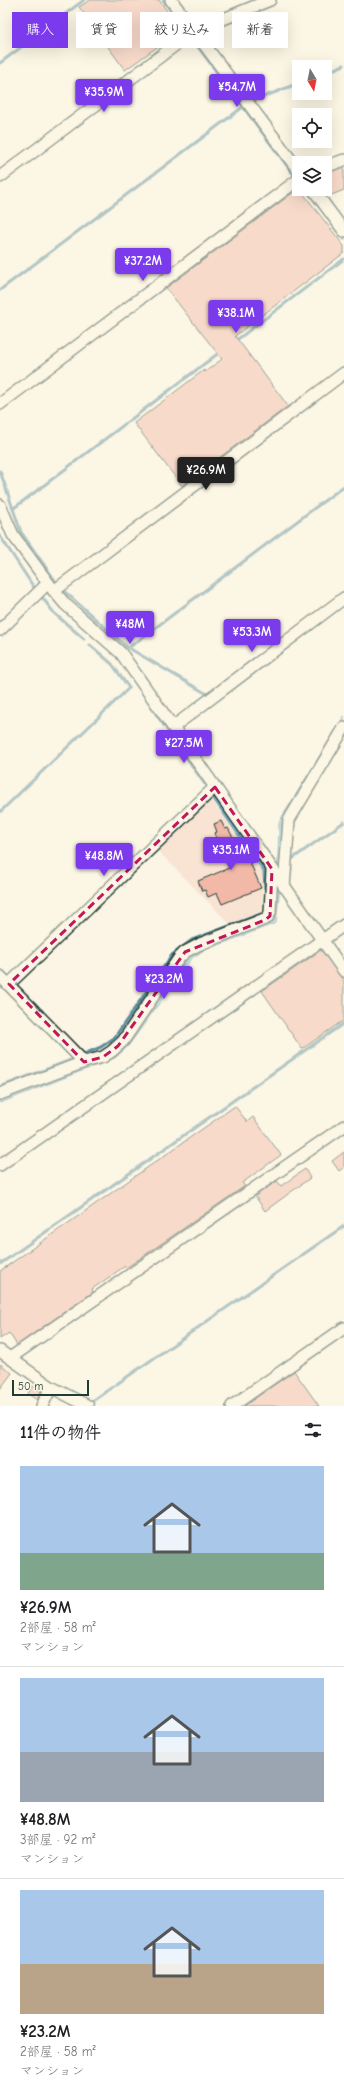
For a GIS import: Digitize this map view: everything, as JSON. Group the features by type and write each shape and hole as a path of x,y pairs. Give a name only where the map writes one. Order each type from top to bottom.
{"street":[{"path":"171,0 180,12"},
{"path":"224,19 270,0"},
{"path":"0,177 171,48"},
{"path":"207,48 292,161"},
{"path":"332,164 344,160"},
{"path":"0,404 292,184"},
{"path":"318,196 344,230"},
{"path":"0,630 51,587 344,373"},
{"path":"0,505 14,535 51,587 65,604 121,653 344,971"},
{"path":"173,727 344,598"},
{"path":"0,1094 84,1062 103,1057 118,1046 179,958 185,952 200,944 267,918 270,913 278,878 289,820 344,728"},
{"path":"9,984 215,787"},
{"path":"0,1165 344,925"},
{"path":"0,976 84,1062"},
{"path":"10,1358 344,1126"},
{"path":"232,1406 344,1328"},
{"path":"0,1351 51,1387 88,1406"},
{"path":"42,1406 51,1387"}],"highlighted area":[{"path":"215,787 272,869 270,916 265,920 185,952 118,1046 103,1057 84,1062 9,984"}],"shaded area":[{"path":"210,797 263,871 262,913 231,925 155,848"}],"water":[{"path":"150,705 205,784 204,785 149,706"},
{"path":"344,716 344,720 282,823 280,887 276,923 203,951 192,958 129,1045 115,1058 0,1103 0,1100 8,1096 114,1056 127,1044 190,956 196,952 273,922 276,915 279,823"},
{"path":"215,798 265,870 264,889 263,871 213,799"}],"building":[{"path":"90,0 159,0 168,12 140,12 140,48 156,48 125,70 109,48 132,48 132,12 83,12 79,7"},
{"path":"344,167 344,190 332,195 332,171"},
{"path":"292,193 292,196 305,196 344,246 344,253 235,336 288,406 182,486 134,423 204,370 205,372 222,359 166,288"},
{"path":"221,821 225,829 228,828 236,843 238,842 246,861 249,860 261,888 222,904 217,893 208,897 205,890 202,891 198,881 229,868 214,833 217,832 214,824"},
{"path":"321,950 344,980 344,1020 302,1049 262,991"},
{"path":"235,1106 247,1122 253,1117 281,1155 242,1183 245,1186 126,1268 125,1266 92,1289 93,1292 17,1345 9,1333 0,1339 0,1271"},
{"path":"344,1152 344,1167 339,1171 332,1161"},
{"path":"305,1169 310,1178 265,1211 255,1196 277,1181 281,1186"},
{"path":"0,1364 12,1373 0,1389"},
{"path":"294,1371 319,1406 244,1406"},
{"path":"32,1386 41,1391 37,1400 28,1394"}],"waterway":[{"path":"0,63 84,0"},
{"path":"163,0 172,12"},
{"path":"199,48 292,172"},
{"path":"332,70 344,65"},
{"path":"253,101 292,86"},
{"path":"0,290 243,107"},
{"path":"311,196 319,206"},
{"path":"339,233 344,239"},
{"path":"234,342 344,259"},
{"path":"14,508 220,352"},
{"path":"0,471 21,532 57,583"},
{"path":"131,646 344,486"},
{"path":"0,536 35,589"},
{"path":"63,590 127,647 207,694"},
{"path":"42,597 54,613 84,639"},
{"path":"0,812 129,688 112,664 90,645"},
{"path":"292,859 344,822"},
{"path":"82,1055 101,1047 114,1038 172,955 192,940 261,914"},
{"path":"0,1264 344,1023"},
{"path":"0,1087 76,1058"},
{"path":"91,1402 344,1226"}]}
